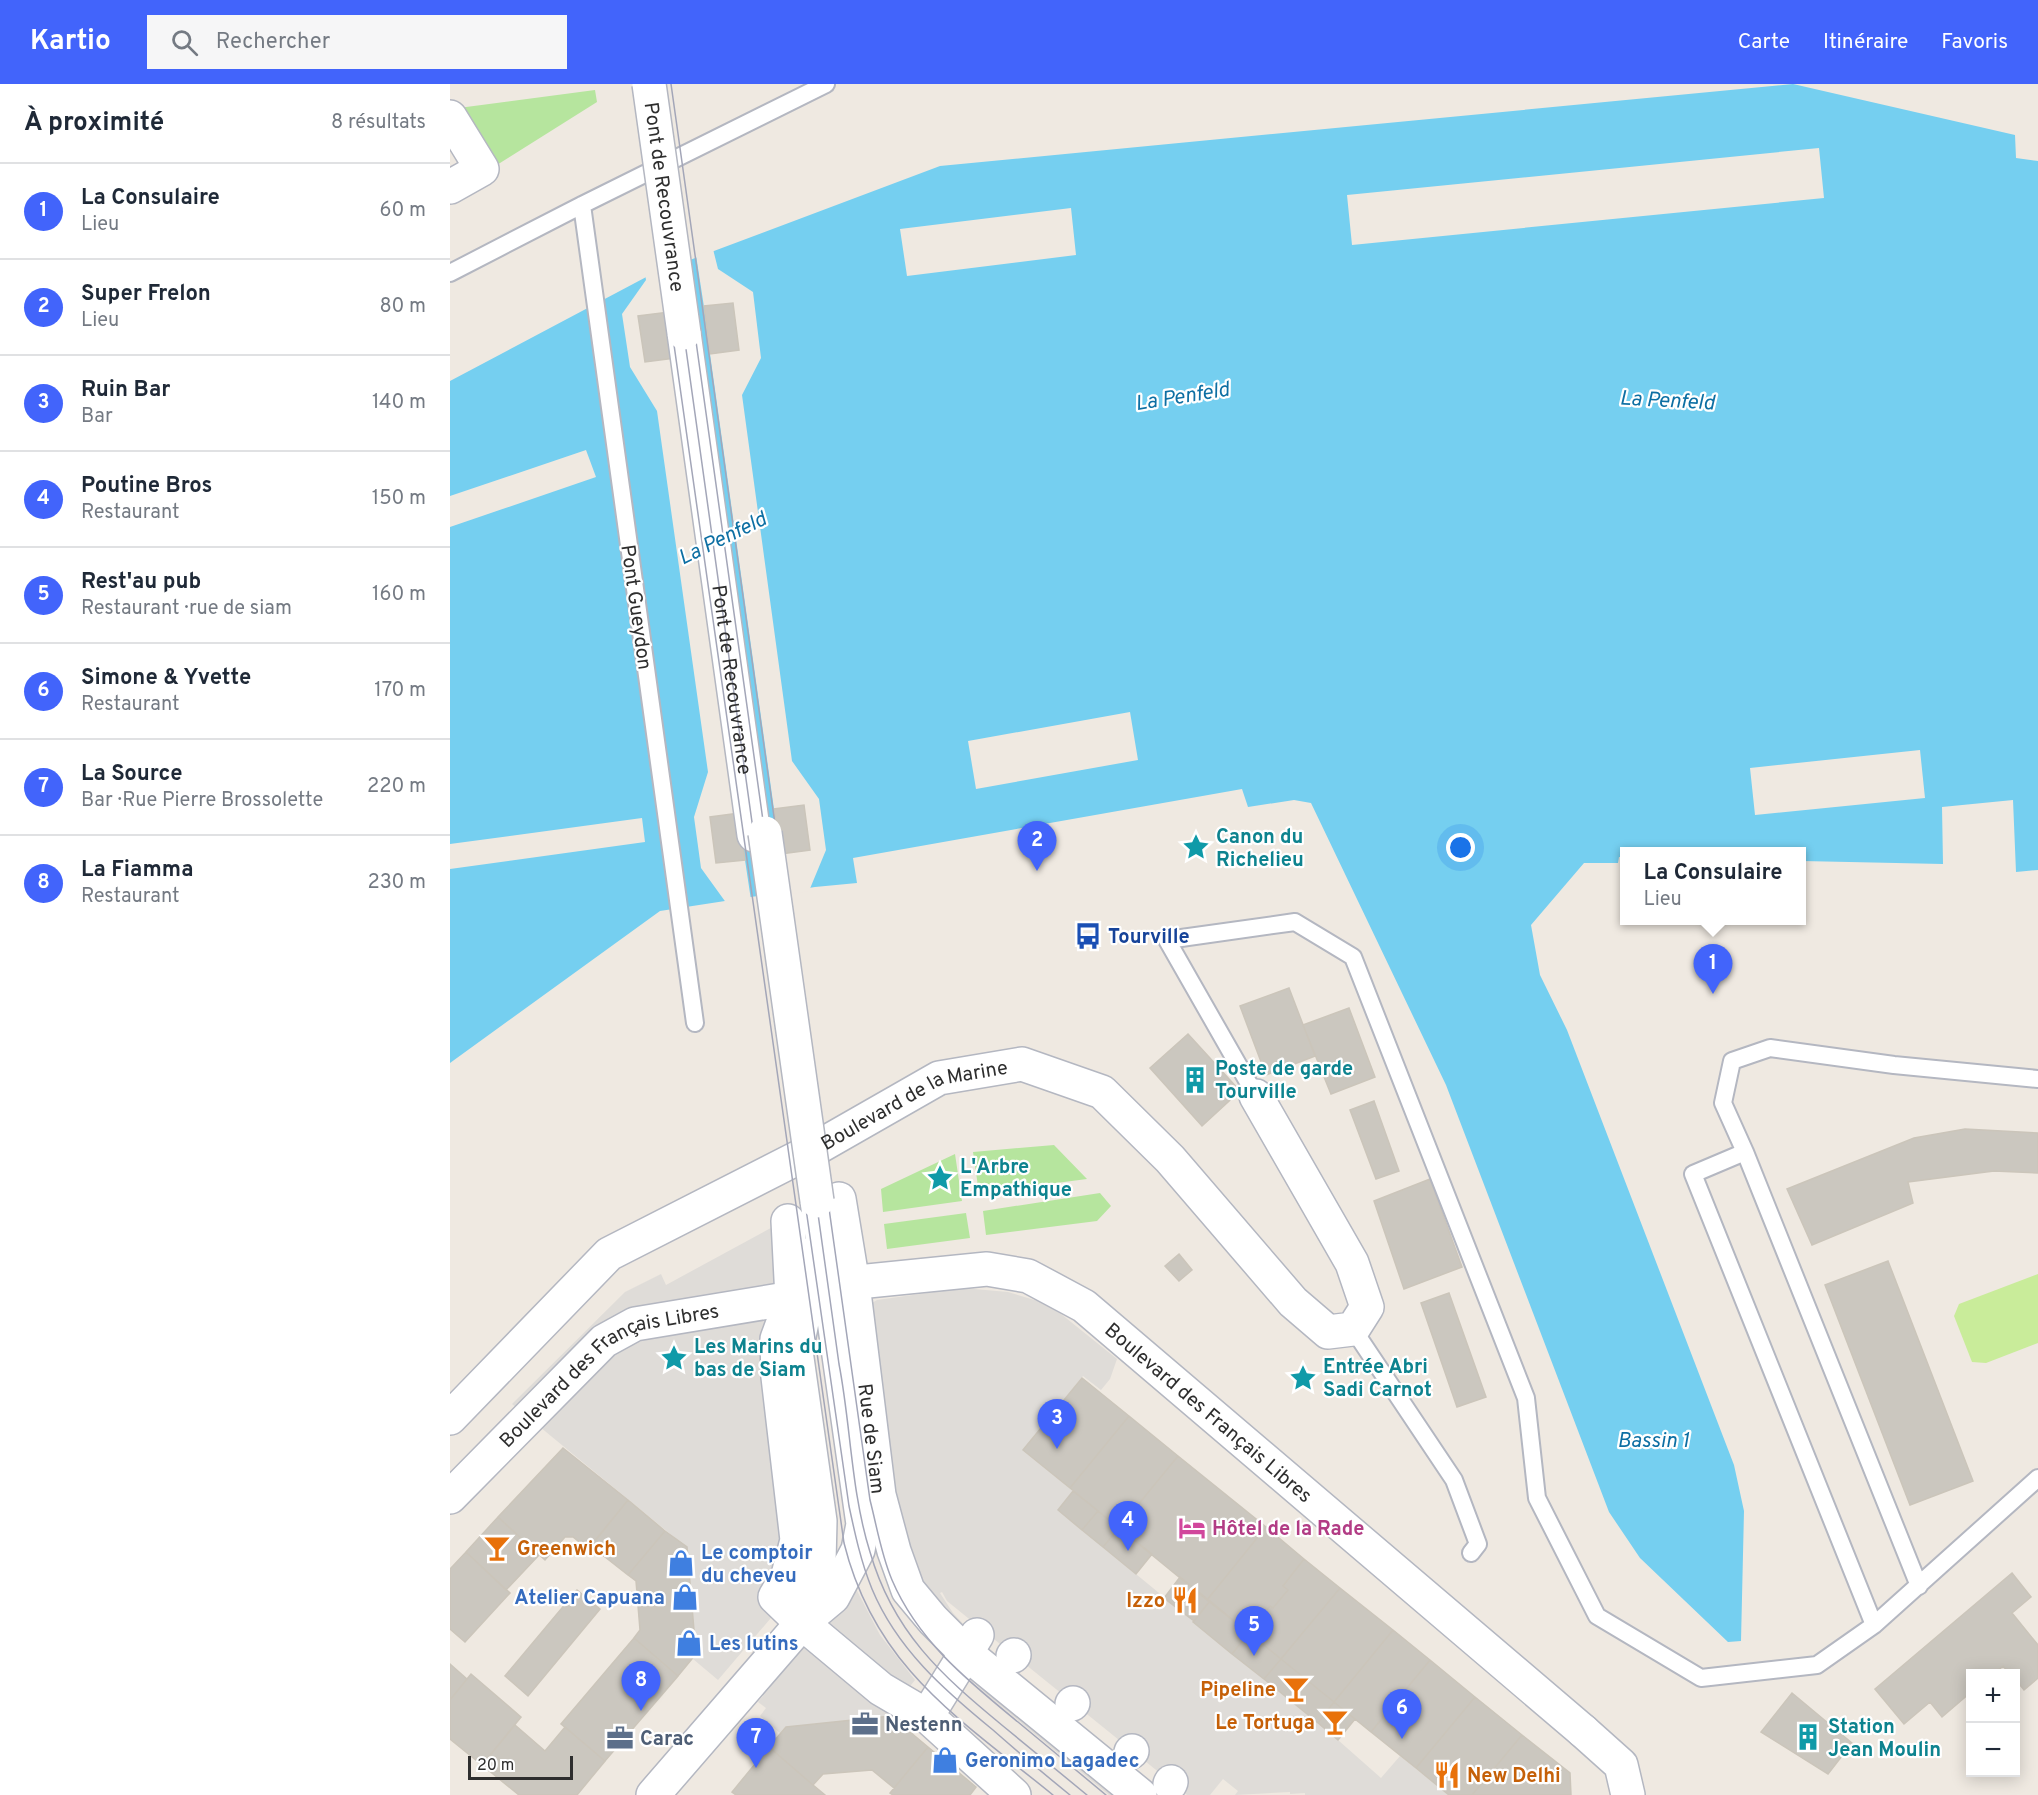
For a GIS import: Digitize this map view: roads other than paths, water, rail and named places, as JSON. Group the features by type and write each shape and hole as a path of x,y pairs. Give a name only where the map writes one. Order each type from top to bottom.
{"main road":[{"name":"Pont de Recouvrance","path":"649,84 812,1206"},
{"name":"Pont de Recouvrance","path":"660,84 812,1206"},
{"path":"450,117 482,169 450,187"},
{"name":"Boulevard de la Marine","path":"450,1418 609,1254 813,1150 939,1078 1022,1064 1102,1092 1170,1159 1293,1302 1328,1332 1353,1329"},
{"path":"1256,1096 1352,1263 1367,1307 1353,1329"},
{"name":"Rue de Siam","path":"812,1206 840,1284 879,1495 894,1551 908,1590 933,1620 994,1647 1140,1795"},
{"path":"812,1206 792,1298 777,1339 778,1377 797,1540 788,1575 775,1597 802,1623 881,1689 927,1716 1014,1795"},
{"path":"802,1623 819,1562 820,1521 796,1351 807,1298 812,1206"},
{"name":"Boulevard des Français Libres","path":"840,1284 987,1269 1028,1276 1084,1306 1621,1765 1628,1795"},
{"name":"Rue de Siam","path":"653,1795 802,1623 833,1597 858,1550 863,1524 840,1284"},
{"name":"Boulevard des Français Libres","path":"450,1497 604,1341 634,1324 792,1298"},
{"path":"927,1716 994,1647"}],"lane":[{"path":"450,273 826,84"},
{"name":"Pont Gueydon","path":"582,205 678,914 695,1023"},
{"path":"1256,1096 1167,940 1295,922 1353,957 1526,1398 1537,1498 1597,1616 1701,1678 1817,1665 1874,1625 2038,1478"},
{"path":"1919,1586 1745,1152 1723,1103 1732,1061 1770,1048 1894,1065 2038,1079"},
{"path":"1745,1152 1693,1174 1874,1625"},
{"path":"1353,1329 1454,1480 1478,1544 1471,1553"}],"water":[{"path":"1793,84 2015,135 2016,158 2038,161 2038,870 2016,872 2013,800 1942,807 1943,864 1806,861 1806,847 1620,847 1618,863 1584,863 1531,925 1540,975 1567,1030 1734,1465 1744,1511 1741,1641 1728,1642 1640,1558 1609,1512 1446,1085 1311,803 1294,800 1248,807 1242,789 853,858 857,883 815,887 660,911 450,1063 450,381 650,275 940,166"}],"tram line":[{"path":"637,84 844,1543 858,1587 877,1624 899,1658 954,1715 1053,1795"},
{"path":"649,84 805,1202 849,1506 856,1537 872,1589 882,1611 908,1649 957,1700 1070,1795"},
{"path":"660,84 855,1482 864,1529 880,1580 892,1606 922,1650 959,1689 1087,1795"},
{"path":"671,84 870,1500 880,1540 892,1580 903,1602 930,1641 981,1691 1106,1795"}],"place":[{"name":"Canon du Richelieu","path":"1196,847"},
{"name":"Super Frelon","path":"1037,871"},
{"name":"Tourville","path":"1088,936"},
{"name":"La Consulaire","path":"1713,994"},
{"name":"Poste de garde Tourville","path":"1195,1080"},
{"name":"L'Arbre Empathique","path":"940,1178"},
{"name":"Les Marins du bas de Siam","path":"674,1358"},
{"name":"Entrée Abri Sadi Carnot","path":"1303,1378"},
{"name":"Ruin Bar","path":"1057,1449"},
{"name":"Hôtel de la Rade","path":"1192,1528"},
{"name":"Greenwich","path":"497,1548"},
{"name":"Poutine Bros","path":"1128,1551"},
{"name":"Le comptoir du cheveu","path":"681,1563"},
{"name":"Atelier Capuana","path":"685,1597"},
{"name":"Izzo","path":"1185,1600"},
{"name":"Les lutins","path":"689,1643"},
{"name":"Rest'au pub","path":"1254,1656"},
{"name":"Pipeline","path":"1296,1689"},
{"name":"La Fiamma","path":"641,1711"},
{"name":"Le Tortuga","path":"1335,1722"},
{"name":"Nestenn","path":"865,1724"},
{"name":"Station Jean Moulin","path":"1808,1737"},
{"name":"Carac","path":"620,1738"},
{"name":"Simone & Yvette","path":"1402,1739"},
{"name":"Geronimo Lagadec","path":"945,1760"},
{"name":"La Source","path":"756,1768"},
{"name":"New Delhi","path":"1447,1775"}],"water label":[{"name":"La Penfeld","path":"1182,396"},
{"name":"La Penfeld","path":"1667,400"},
{"name":"La Penfeld","path":"722,538"},
{"name":"Bassin 1","path":"1653,1440"}]}
